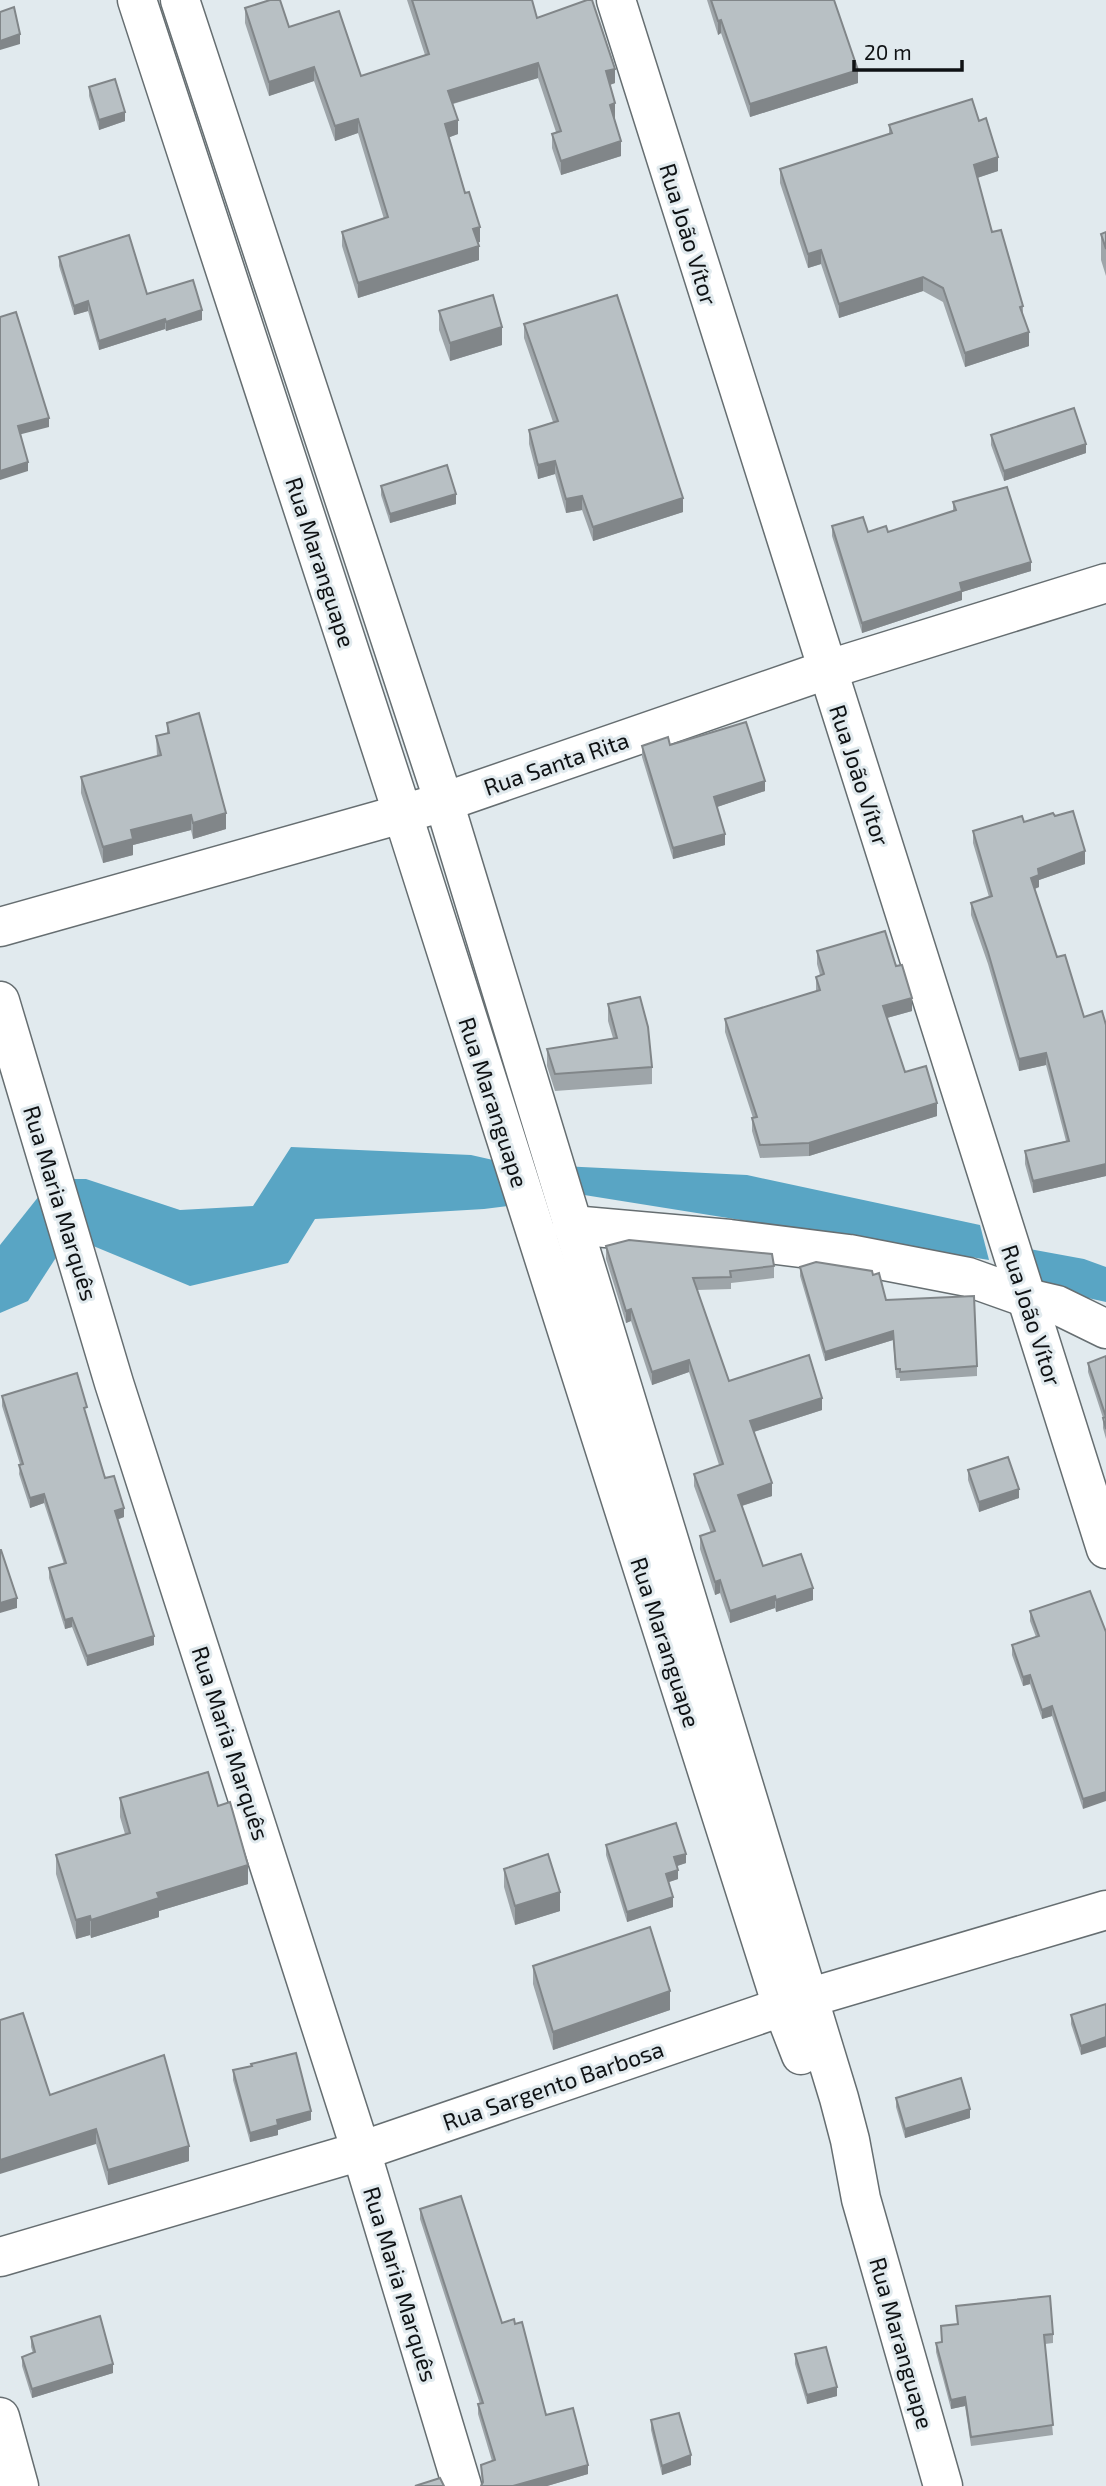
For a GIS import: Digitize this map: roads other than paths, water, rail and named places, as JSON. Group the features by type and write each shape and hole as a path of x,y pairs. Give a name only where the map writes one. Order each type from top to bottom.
{"street":[{"name":"Rua Maranguape","path":"137,0 795,2002 842,2108 860,2199 943,2486"},
{"name":"Rua Maranguape","path":"180,0 444,802 572,1225 795,2002"},
{"name":"Rua João Vítor","path":"616,0 1106,1549"},
{"name":"Rua Santa Rita","path":"0,927 444,802 826,670 1106,583"},
{"name":"Rua Maria Marquês","path":"0,1001 114,1382 361,2151 463,2486"},
{"path":"572,1225 730,1239 849,1254 968,1278 1057,1305 1106,1329"},
{"name":"Rua Sargento Barbosa","path":"0,2257 361,2151 795,2002 1106,1910"},
{"path":"0,2417 19,2486"}],"water":[{"path":"291,1147 471,1155 502,1162 516,1205 315,1219 288,1263 190,1286 86,1243 68,1179 86,1179 180,1210 253,1206"},
{"path":"561,1166 747,1175 980,1225 989,1260 578,1194"},
{"path":"39,1196 57,1256 28,1301 0,1313 0,1245"},
{"path":"1024,1248 1084,1259 1106,1267 1106,1302 1029,1285"}]}
